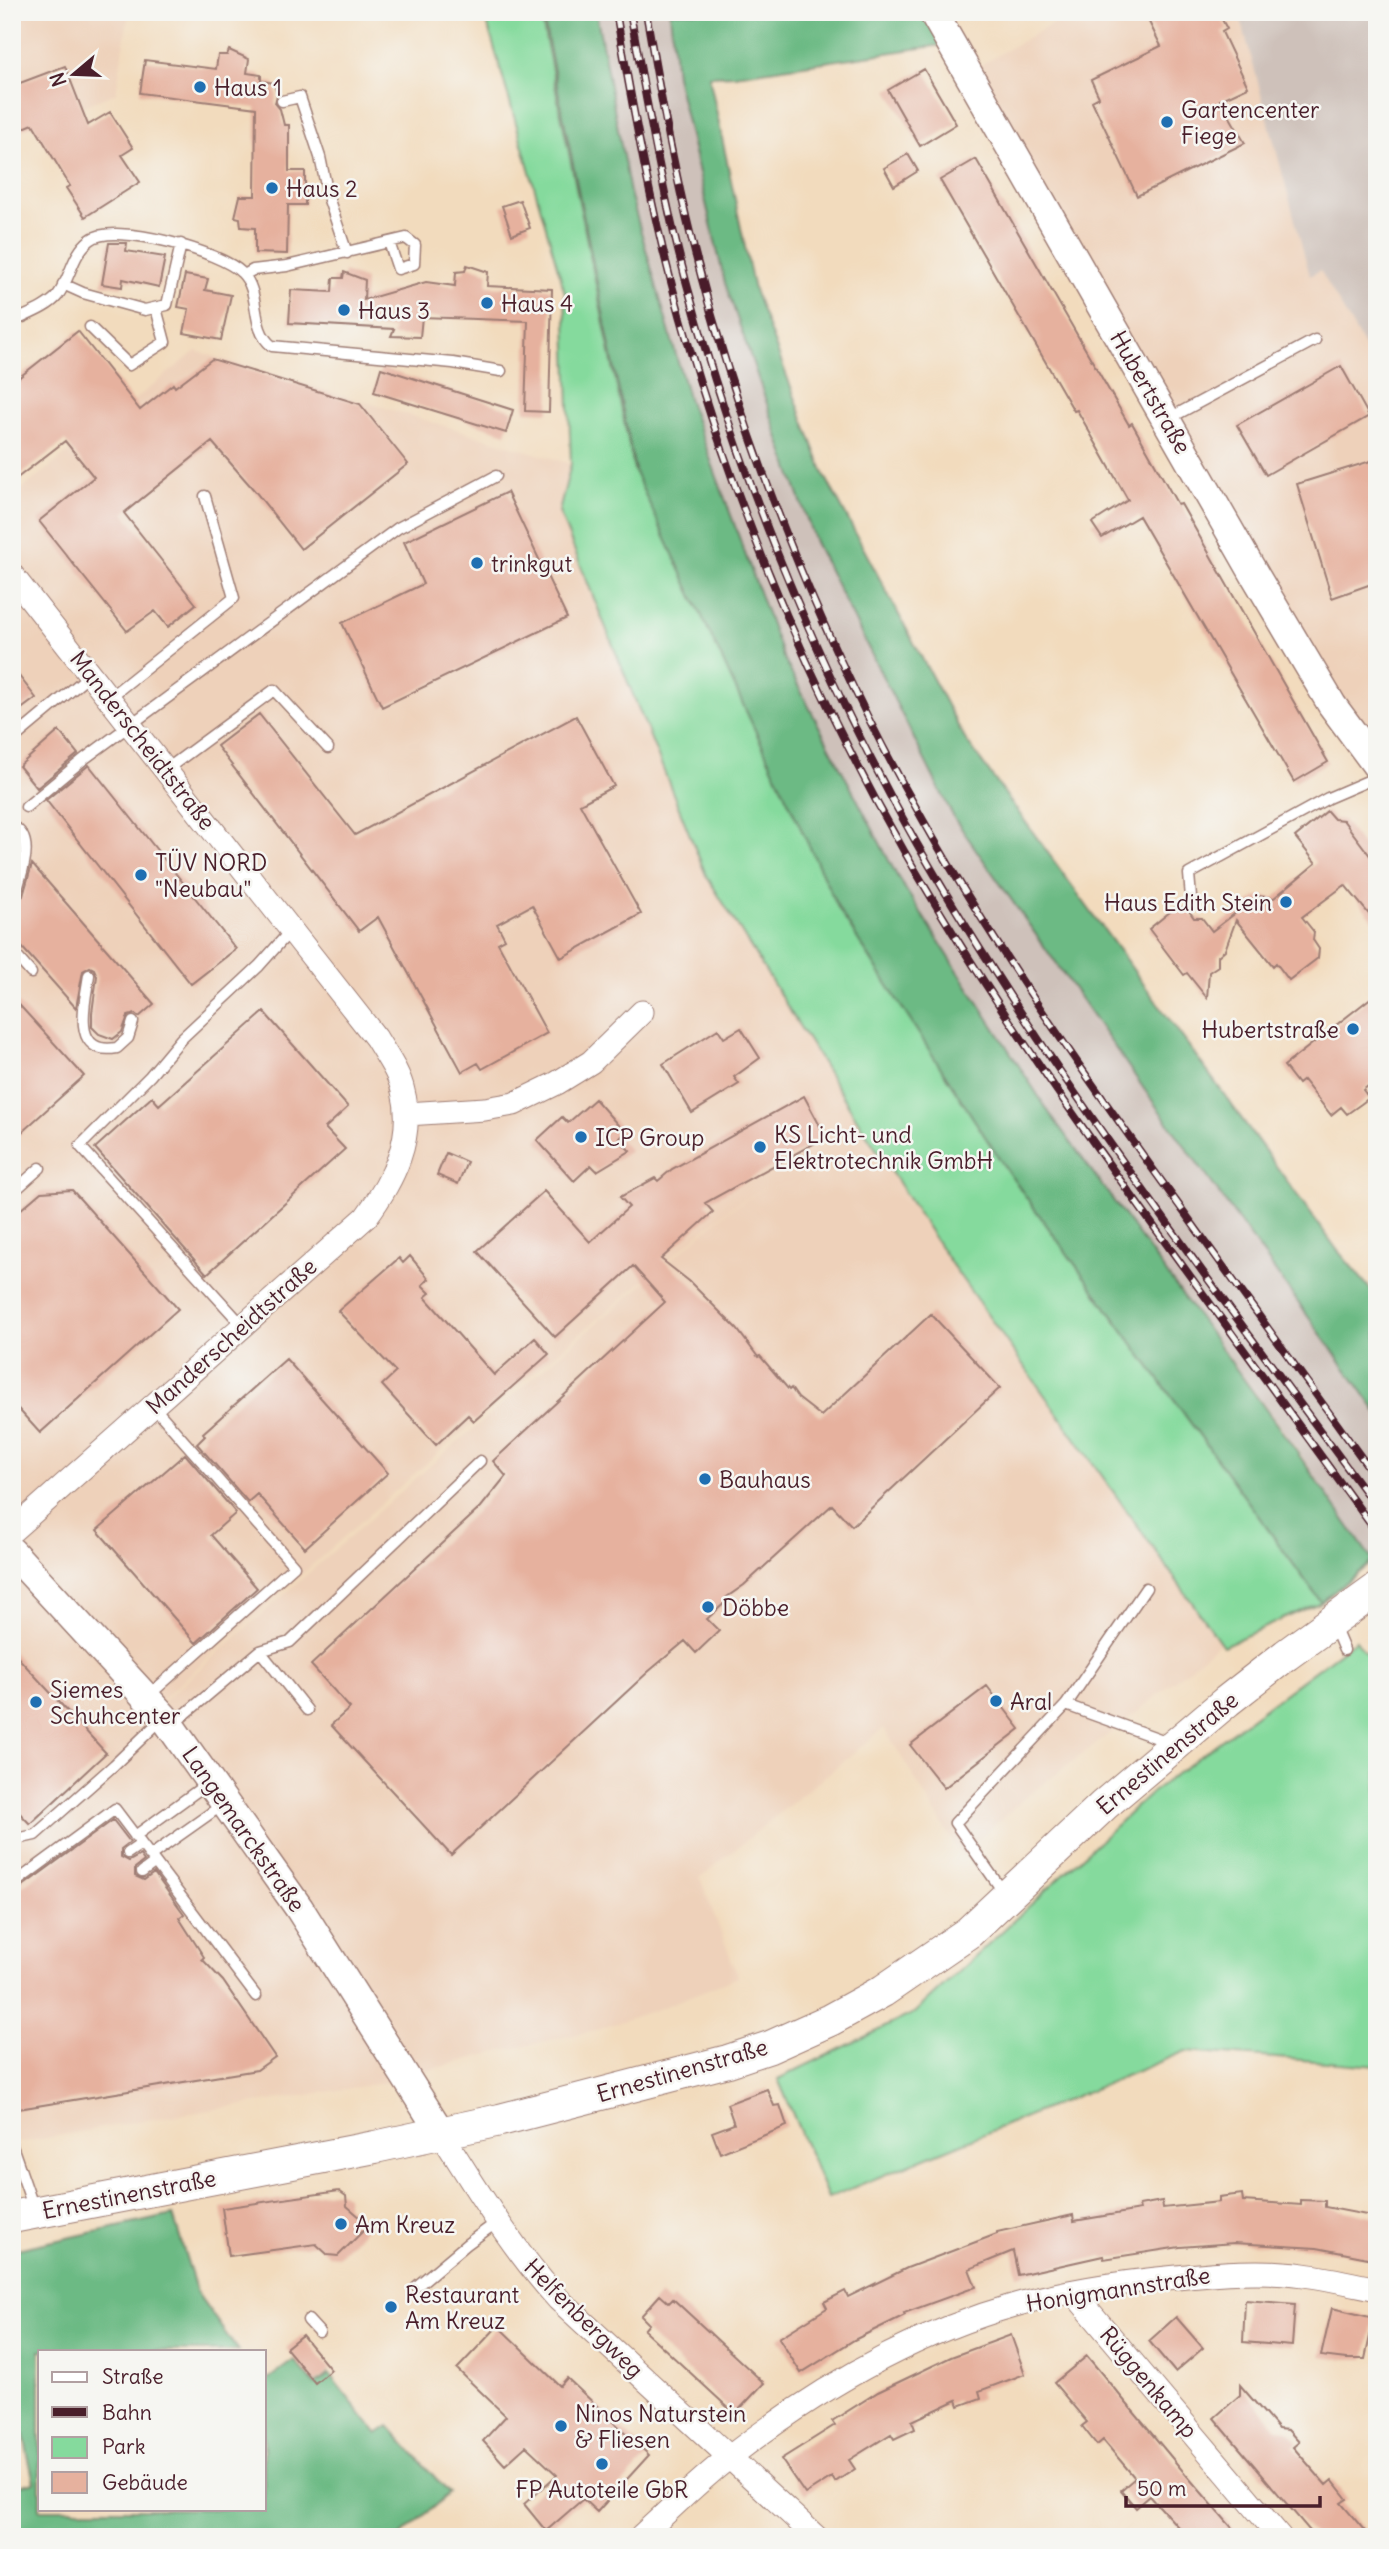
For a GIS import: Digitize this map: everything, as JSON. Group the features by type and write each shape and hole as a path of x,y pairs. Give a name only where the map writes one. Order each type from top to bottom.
{"main road":[{"name":"Ernestinenstraße","path":"24,2215 441,2133 728,2062 770,2047 830,2020 883,1991 969,1932 1104,1805 1227,1701 1377,1589"}],"street":[{"name":"Hubertstraße","path":"933,12 1256,577 1325,693 1377,766"},
{"name":"Manderscheidtstraße","path":"12,575 167,769 382,1047 403,1089 407,1114 404,1143 396,1170 366,1217 12,1531"},
{"path":"407,1114 485,1109 514,1104 557,1083 591,1062 642,1012"},
{"name":"Langemarckstraße","path":"12,1552 161,1713 299,1908 441,2133"},
{"name":"Helfenbergweg","path":"441,2133 497,2222 533,2271 558,2298 816,2537"},
{"name":"Honigmannstraße","path":"640,2537 730,2457 808,2402 915,2343 962,2322 1016,2305 1073,2292 1150,2280 1226,2273 1302,2274 1377,2289"},
{"name":"Rüggenkamp","path":"1073,2292 1280,2537"}],"lane":[{"path":"282,101 300,97 320,157 328,200 347,253"},
{"path":"12,322 55,298 77,254 94,237 102,234 130,235 192,247 221,260 244,275 252,292 261,333 272,346 453,363 501,371"},
{"path":"244,275 253,270 287,267 389,242"},
{"path":"63,284 83,293 145,310 167,305 181,244"},
{"path":"90,327 130,365 165,342 156,308"},
{"path":"1167,419 1315,340"},
{"path":"26,807 84,759 398,528 496,476"},
{"path":"110,697 234,598 205,496"},
{"path":"12,740 91,674"},
{"path":"167,769 274,690 328,748"},
{"path":"1191,898 1189,874 1328,798 1377,777"},
{"path":"12,826 23,834 25,840 16,893"},
{"path":"243,1326 80,1146 150,1076 181,1039 259,966 292,929"},
{"path":"12,951 32,973"},
{"path":"89,975 83,1015 84,1031 92,1044 98,1049 107,1050 123,1045 133,1022"},
{"path":"12,1193 40,1168"},
{"path":"12,1840 35,1835 114,1765 295,1566 153,1406"},
{"path":"161,1713 260,1651 290,1642 480,1461"},
{"path":"1007,1897 955,1823 1066,1705 1146,1588"},
{"path":"1332,1622 1344,1650"},
{"path":"260,1651 307,1710"},
{"path":"1066,1705 1177,1745"},
{"path":"128,1853 138,1840 218,1792"},
{"path":"142,1872 218,1792"},
{"path":"12,1885 115,1809 256,1996"},
{"path":"12,2146 24,2215"},
{"path":"417,2286 497,2222"},
{"path":"308,2320 319,2332"}],"shaded area":[{"path":"12,12 129,12 116,93 12,134"},
{"path":"596,12 669,12 676,76 725,283 815,542 1377,1409 1377,1567 1296,1448 1048,1111 897,876 783,657 689,401 630,193"},
{"path":"1073,12 1239,12 1310,275 1320,270 1377,369 1377,764 970,71"},
{"path":"1239,12 1377,12 1377,369 1320,270 1310,276"},
{"path":"196,351 571,464 559,512 706,875 863,1129 1236,1629 1135,1714 1021,1801 961,1855 884,1728 700,1878 738,1977 596,2030 480,2056 383,2083 12,2144 12,1555 155,1708 440,1457 728,1211 778,1180 729,1209 438,1453 157,1704 12,1549 12,497"}],"green space":[{"path":"484,12 540,12 634,470 839,909 1008,1172 1321,1602 1223,1646 950,1262 863,1129 706,875 559,512 571,464 565,293"},
{"path":"542,12 596,12 630,193 689,401 783,657 897,876 1050,1114 1294,1448 1373,1561 1321,1602 1008,1172 839,910 636,475"},
{"path":"670,12 932,12 949,44 735,75 709,76 754,290 825,476 965,739 1338,1251 1377,1297 1377,1412 1149,1096 954,818 815,542 725,283 676,76"},
{"path":"1356,1640 1377,1668 1377,2066 1186,2051 828,2198 778,2079 914,2013 1152,1792"},
{"path":"173,2215 197,2293 237,2350 38,2350 38,2510 266,2510 266,2381 294,2360 315,2385 329,2374 377,2434 389,2426 449,2493 400,2537 12,2537 12,2488 34,2482 12,2382 12,2250"}],"building":[{"name":"Gartencenter Fiege","path":"1144,12 1218,12 1227,29 1222,32 1248,87 1220,100 1245,143 1137,196 1092,101 1099,97 1091,80 1161,46"},
{"path":"229,50 249,59 247,73 261,75 261,81 274,83 277,95 275,103 280,109 284,125 289,125 289,171 305,171 305,205 288,205 287,254 255,253 255,228 241,227 240,218 235,217 240,196 255,196 256,108 140,93 145,60 216,69 218,55 227,55"},
{"path":"65,66 88,125 110,112 133,148 122,155 140,182 85,217 66,188 70,186 33,124 12,133 12,86"},
{"path":"924,69 956,124 920,146 888,90"},
{"path":"908,154 918,171 894,186 884,168"},
{"path":"976,159 1129,425 1132,423 1178,505 1181,504 1328,762 1294,782 1139,516 1102,538 1092,523 1128,500 940,180"},
{"path":"520,200 530,228 512,235 502,206"},
{"path":"109,243 127,243 126,251 165,257 159,287 123,279 122,287 102,284"},
{"path":"467,265 488,272 487,286 552,289 549,412 525,411 528,321 422,317 420,337 391,336 394,329 289,323 291,290 332,292 333,278 343,278 344,272 365,280 364,300 426,282 455,286 456,272 465,271"},
{"path":"185,275 208,279 205,290 231,295 221,340 184,333 189,309 178,307"},
{"path":"78,331 140,410 173,384 175,387 212,359 360,404 408,464 301,549 212,442 124,513 196,604 168,627 155,611 127,631 39,521 94,477 65,441 12,482 12,383"},
{"path":"1341,366 1369,416 1266,475 1237,425"},
{"path":"381,368 513,410 506,433 374,392"},
{"path":"1377,459 1377,582 1332,598 1297,484"},
{"name":"trinkgut","path":"507,492 567,618 382,707 342,623 423,584 404,542"},
{"path":"12,667 36,698 12,716"},
{"path":"259,714 355,835 576,716 614,786 580,804 641,914 561,958 532,905 497,924 505,939 498,943 547,1033 482,1069 478,1063 462,1072 378,917 359,931 217,746"},
{"path":"59,731 78,754 37,788 19,766"},
{"name":"TÜV NORD \"Neubau\"","path":"89,765 236,949 191,984 46,800"},
{"name":"Haus Edith Stein","path":"1327,811 1334,819 1343,820 1377,865 1377,924 1345,885 1302,917 1314,932 1313,940 1319,949 1318,958 1289,980 1276,963 1273,966 1236,920 1225,950 1218,956 1218,966 1209,972 1207,998 1187,973 1184,975 1149,929 1176,907 1187,908 1194,918 1202,918 1212,931 1258,896 1274,898 1316,863 1295,837"},
{"path":"32,864 154,1004 139,1017 135,1014 128,1016 122,1032 113,1039 99,1034 92,1027 97,976 94,969 90,967 83,971 76,1008 12,936 12,900 19,900 23,896"},
{"name":"Hubertstraße","path":"1377,993 1377,1079 1363,1090 1369,1098 1347,1114 1341,1107 1331,1115 1303,1080 1298,1084 1284,1066"},
{"path":"12,997 84,1076 12,1141"},
{"path":"264,1012 348,1107 325,1128 345,1149 207,1274 95,1148 152,1097 159,1105"},
{"path":"741,1028 760,1058 734,1077 739,1084 692,1113 663,1064 718,1029 724,1038"},
{"path":"804,1096 826,1137 705,1203 713,1212 661,1259 689,1281 737,1329 758,1357 760,1356 789,1390 791,1388 798,1398 821,1416 931,1314 1000,1388 852,1526 832,1505 744,1585 727,1597 729,1599 707,1619 719,1631 696,1653 685,1641 451,1855 331,1725 350,1708 311,1665 481,1507 506,1476 493,1461 665,1302 633,1266 555,1337 477,1251 544,1191 590,1242 629,1207 620,1197 655,1178 658,1181 672,1169"},
{"name":"ICP Group","path":"595,1099 625,1133 619,1139 630,1151 597,1171 591,1165 574,1181 537,1140 562,1117 568,1123"},
{"path":"446,1153 467,1162 458,1184 437,1175"},
{"path":"72,1190 178,1309 40,1433 12,1402 12,1217 41,1192"},
{"path":"410,1256 429,1279 422,1285 430,1293 425,1297 494,1375 535,1338 549,1354 474,1421 468,1415 436,1445 382,1385 396,1372 338,1311 399,1258 403,1263"},
{"path":"286,1359 388,1473 305,1548 257,1494 248,1502 197,1444 205,1436 203,1433"},
{"path":"185,1454 236,1513 211,1535 257,1588 196,1643 97,1530"},
{"name":"Siemes Schuhcenter","path":"12,1651 106,1753 30,1824 12,1805"},
{"path":"987,1686 1020,1729 944,1788 910,1745"},
{"path":"113,1820 130,1842 121,1849 121,1857 129,1861 140,1855 144,1861 135,1868 135,1876 144,1880 154,1873 184,1914 179,1918 204,1957 202,1959 223,1981 275,2057 257,2070 12,2110 12,1894"},
{"path":"767,2089 774,2106 780,2105 787,2126 720,2153 712,2132 734,2124 727,2104"},
{"path":"339,2191 346,2196 347,2206 369,2225 338,2256 328,2255 316,2244 229,2256 222,2208"},
{"path":"1242,2194 1243,2201 1301,2205 1301,2200 1325,2201 1325,2207 1377,2217 1373,2259 1317,2248 1234,2243 1180,2247 1104,2259 1103,2256 1018,2275 1013,2251 969,2269 976,2287 904,2313 905,2315 854,2340 801,2373 779,2338 827,2308 824,2302 845,2291 848,2297 907,2268 997,2232 1073,2215 1074,2221 1140,2210 1139,2205 1162,2201 1163,2208 1219,2202 1219,2197"},
{"path":"660,2295 669,2303 673,2299 764,2383 735,2414 644,2330 649,2324 641,2316"},
{"path":"1245,2300 1295,2304 1292,2346 1243,2342"},
{"path":"1332,2308 1374,2318 1365,2359 1321,2356"},
{"path":"1176,2317 1203,2348 1175,2372 1149,2341"},
{"path":"498,2326 560,2386 567,2378 649,2455 597,2512 583,2499 546,2531 524,2504 557,2475 526,2446 505,2465 483,2441 506,2416 457,2369"},
{"path":"302,2335 331,2370 315,2383 286,2348"},
{"path":"1011,2335 1025,2374 979,2391 981,2398 959,2406 957,2400 912,2421 915,2429 894,2439 891,2434 849,2460 855,2469 835,2482 832,2477 805,2494 781,2459 835,2425 832,2421 878,2392 951,2357"},
{"path":"1087,2356 1240,2537 1187,2537 1150,2496 1136,2508 1121,2490 1135,2478 1103,2440 1097,2445 1082,2426 1087,2422 1054,2383"},
{"path":"1240,2385 1278,2429 1288,2430 1299,2442 1293,2447 1326,2485 1332,2480 1347,2499 1341,2503 1370,2537 1315,2537 1214,2418 1240,2395"}],"railway":[{"path":"616,12 656,220 683,327 734,482 763,558 829,709 904,851 1010,1022 1125,1187 1377,1533"},
{"path":"630,12 670,217 697,322 721,399 777,553 843,703 917,844 1023,1016 1138,1182 1377,1508"},
{"path":"646,12 685,212 712,315 760,464 818,611 851,683 886,753 949,865 1033,997 1152,1168 1377,1479"}],"place":[{"name":"Haus 1","path":"200,87"},
{"name":"Gartencenter Fiege","path":"1167,122"},
{"name":"Haus 2","path":"272,188"},
{"name":"Haus 4","path":"487,303"},
{"name":"Haus 3","path":"344,310"},
{"name":"trinkgut","path":"477,563"},
{"name":"TÜV NORD \"Neubau\"","path":"141,875"},
{"name":"Haus Edith Stein","path":"1286,902"},
{"name":"Hubertstraße","path":"1353,1029"},
{"name":"ICP Group","path":"581,1137"},
{"name":"KS Licht- und Elektrotechnik GmbH","path":"760,1147"},
{"name":"Bauhaus","path":"705,1479"},
{"name":"Döbbe","path":"708,1607"},
{"name":"Aral","path":"996,1701"},
{"name":"Siemes Schuhcenter","path":"36,1702"},
{"name":"Am Kreuz","path":"341,2224"},
{"name":"Restaurant Am Kreuz","path":"391,2307"},
{"name":"Ninos Naturstein & Fliesen","path":"561,2426"},
{"name":"FP Autoteile GbR","path":"602,2464"}]}
